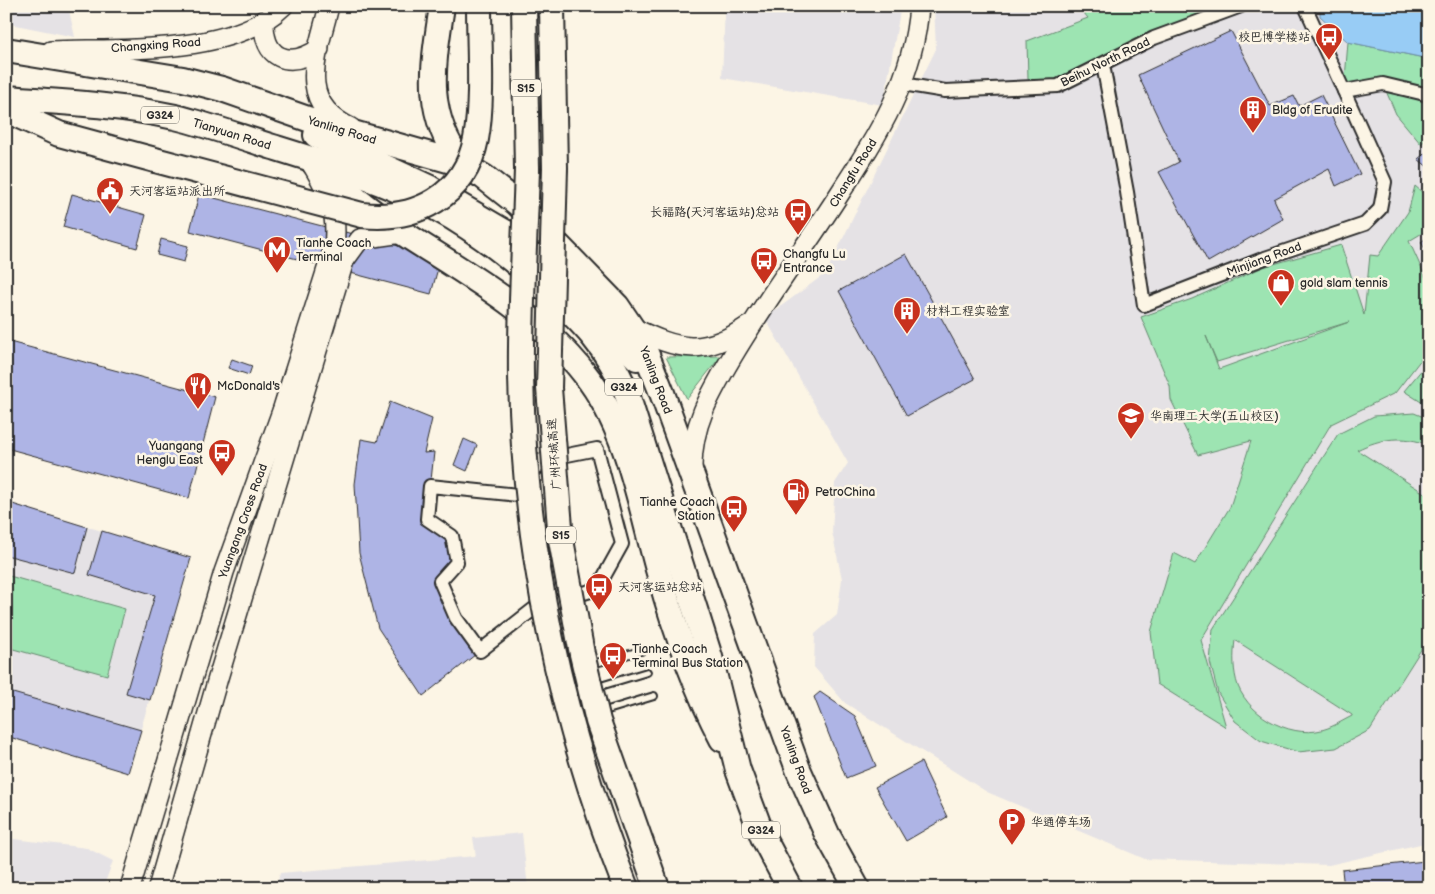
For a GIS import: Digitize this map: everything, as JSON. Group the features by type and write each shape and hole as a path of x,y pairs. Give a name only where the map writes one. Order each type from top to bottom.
{"highway":[{"path":"442,6 433,69 433,99 448,140 462,164"},
{"path":"6,110 59,134 362,215 394,216 426,206 443,195 457,181 468,162 476,141 478,117 479,6"},
{"name":"S15","path":"524,6 527,169 521,375 527,481 534,544 557,668 572,728 588,786 626,888"},
{"name":"广州环城高速","path":"552,6 555,168 549,388 561,540 582,654 598,721 657,888"},
{"name":"G324","path":"13,51 159,74 222,89"},
{"path":"222,89 430,188 505,232 540,260 602,319 634,355 662,393"},
{"name":"Yanling Road","path":"222,89 379,141 462,164 484,177 517,203 595,282 633,328 642,343 662,393 738,609 758,657 809,796 835,850 857,888"},
{"name":"Tianyuan Road","path":"6,98 113,107 175,118 309,159"},
{"name":"G324","path":"309,159 342,189 402,233 463,270 511,304 558,345 584,373 598,393 610,415 633,478 659,573 694,681 738,770 763,837 790,888"},
{"name":"G324","path":"309,159 362,176 404,194 436,208 469,228 500,249 532,277 584,325 601,344 615,367 626,391 639,429 710,657 738,770"}],"main road":[{"name":"Changxing Road","path":"13,51 188,45 233,34 264,20 283,6"},
{"path":"329,6 313,81 323,106 342,124 379,141"},
{"name":"Changfu Road","path":"693,478 692,450 702,410 751,324 858,166 903,84 915,39 919,6"},
{"path":"264,20 264,31 268,43 273,52 285,59 297,60 319,49"},
{"name":"Yuangang Cross Road","path":"158,888 338,260 336,219 323,184 309,159"},
{"name":"Yuangang Cross Road","path":"130,888 224,572 338,260 360,239 402,233"},
{"name":"Changfu Road","path":"633,328 675,346 692,348 711,345 731,338 751,324"}],"street":[{"name":"Beihu North Road","path":"903,84 945,91 1058,86 1154,38 1241,6"},
{"path":"1305,6 1344,91 1383,84 1429,95"},
{"name":"Minjiang Road","path":"1103,65 1127,192 1144,305 1265,258 1365,224 1380,208 1385,182 1344,91"},
{"path":"597,450 622,544 597,589 535,608 480,651 456,618 440,582 457,562 452,536 428,519 430,486 518,496 542,460 597,450"}],"lane":[{"path":"577,668 641,651"},
{"path":"583,691 647,672"},
{"path":"590,715 654,696"}],"shaded area":[{"path":"6,6 68,6 75,37 6,23"},
{"path":"725,6 901,6 883,105 722,78"},
{"name":"华南理工大学(五山校区)","path":"934,6 1429,6 1429,842 1329,865 1145,859 987,792 845,703 814,667 815,634 837,615 842,579 832,532 835,483 848,463 765,318 826,273 936,49"},
{"path":"6,502 191,558 128,773 6,736"},
{"path":"522,833 528,888 276,888 280,873 476,856 473,838"},
{"path":"6,838 87,848 113,861 103,888 6,888"}],"green space":[{"path":"1078,6 1243,6 1065,83 1028,79 1027,41 1088,18"},
{"path":"1348,42 1429,59 1429,95 1387,85 1429,105 1429,137 1421,144 1396,114 1383,84 1344,91"},
{"path":"1415,186 1429,198 1429,229 1409,241 1429,285 1429,349 1395,393 1331,424 1201,640 1226,727 1157,684 1151,632 1174,553 1195,564 1230,507 1251,441 1198,455 1171,400 1170,386 1141,317 1192,299 1263,267 1341,245 1364,315 1370,255 1378,256 1408,212","holes":["1349,322 1219,369 1206,336 1217,362"]},
{"path":"721,356 687,399 666,357"},
{"path":"1429,361 1429,407 1404,391"},
{"path":"1414,413 1429,419 1429,445 1410,440 1392,439 1357,450 1429,496 1429,637 1370,730 1336,748 1298,752 1261,741 1235,721 1218,693 1210,662 1213,629 1338,434 1374,416","holes":["1235,640 1352,715 1331,727 1315,731 1288,729 1263,717 1244,698 1238,686 1234,663"]},
{"path":"6,575 125,609 107,675 6,647"}],"water":[{"path":"1320,6 1429,6 1429,59 1348,42 1320,16"}],"building":[{"name":"Bldg of Erudite","path":"1231,31 1270,106 1294,96 1299,106 1321,95 1360,174 1336,186 1329,169 1274,199 1283,219 1208,262 1159,172 1179,162 1138,75"},
{"path":"1429,150 1429,168 1418,159"},
{"path":"72,194 146,215 137,248 63,227"},
{"name":"Tianhe Coach Terminal","path":"199,194 441,257 431,294 190,231"},
{"path":"1429,236 1429,256 1421,242"},
{"path":"161,239 188,246 184,262 157,255"},
{"name":"材料工程实验室","path":"906,254 975,379 907,416 839,291"},
{"path":"6,341 215,397 189,498 6,448"},
{"path":"232,359 252,366 249,375 228,368"},
{"path":"390,402 432,419 424,453 434,452 427,519 452,536 457,562 440,581 480,651 423,696 378,628 359,553 355,484 361,439 377,442"},
{"path":"464,439 477,445 467,471 454,465"},
{"path":"6,502 87,527 75,573 6,555"},
{"path":"102,531 191,558 150,700 126,693 155,595 89,575"},
{"path":"6,691 141,730 128,773 6,736"},
{"path":"820,692 855,716 876,766 846,778 814,697"},
{"path":"921,762 947,817 906,841 875,787"},
{"path":"1425,861 1428,888 1344,888 1342,870"}],"place":[{"name":"校巴博学楼站","path":"1329,61"},
{"name":"Bldg of Erudite","path":"1253,134"},
{"name":"天河客运站派出所","path":"110,215"},
{"name":"长福路(天河客运站)总站","path":"798,236"},
{"name":"Tianhe Coach Terminal","path":"277,274"},
{"name":"Changfu Lu Entrance","path":"764,285"},
{"name":"gold slam tennis","path":"1281,307"},
{"name":"材料工程实验室","path":"907,335"},
{"name":"McDonald's","path":"198,410"},
{"name":"华南理工大学(五山校区)","path":"1131,440"},
{"name":"Yuangang Henglu East","path":"222,477"},
{"name":"PetroChina","path":"796,516"},
{"name":"Tianhe Coach Station","path":"734,533"},
{"name":"天河客运站总站","path":"599,611"},
{"name":"Tianhe Coach Terminal Bus Station","path":"613,680"},
{"name":"华通停车场","path":"1012,846"}]}
